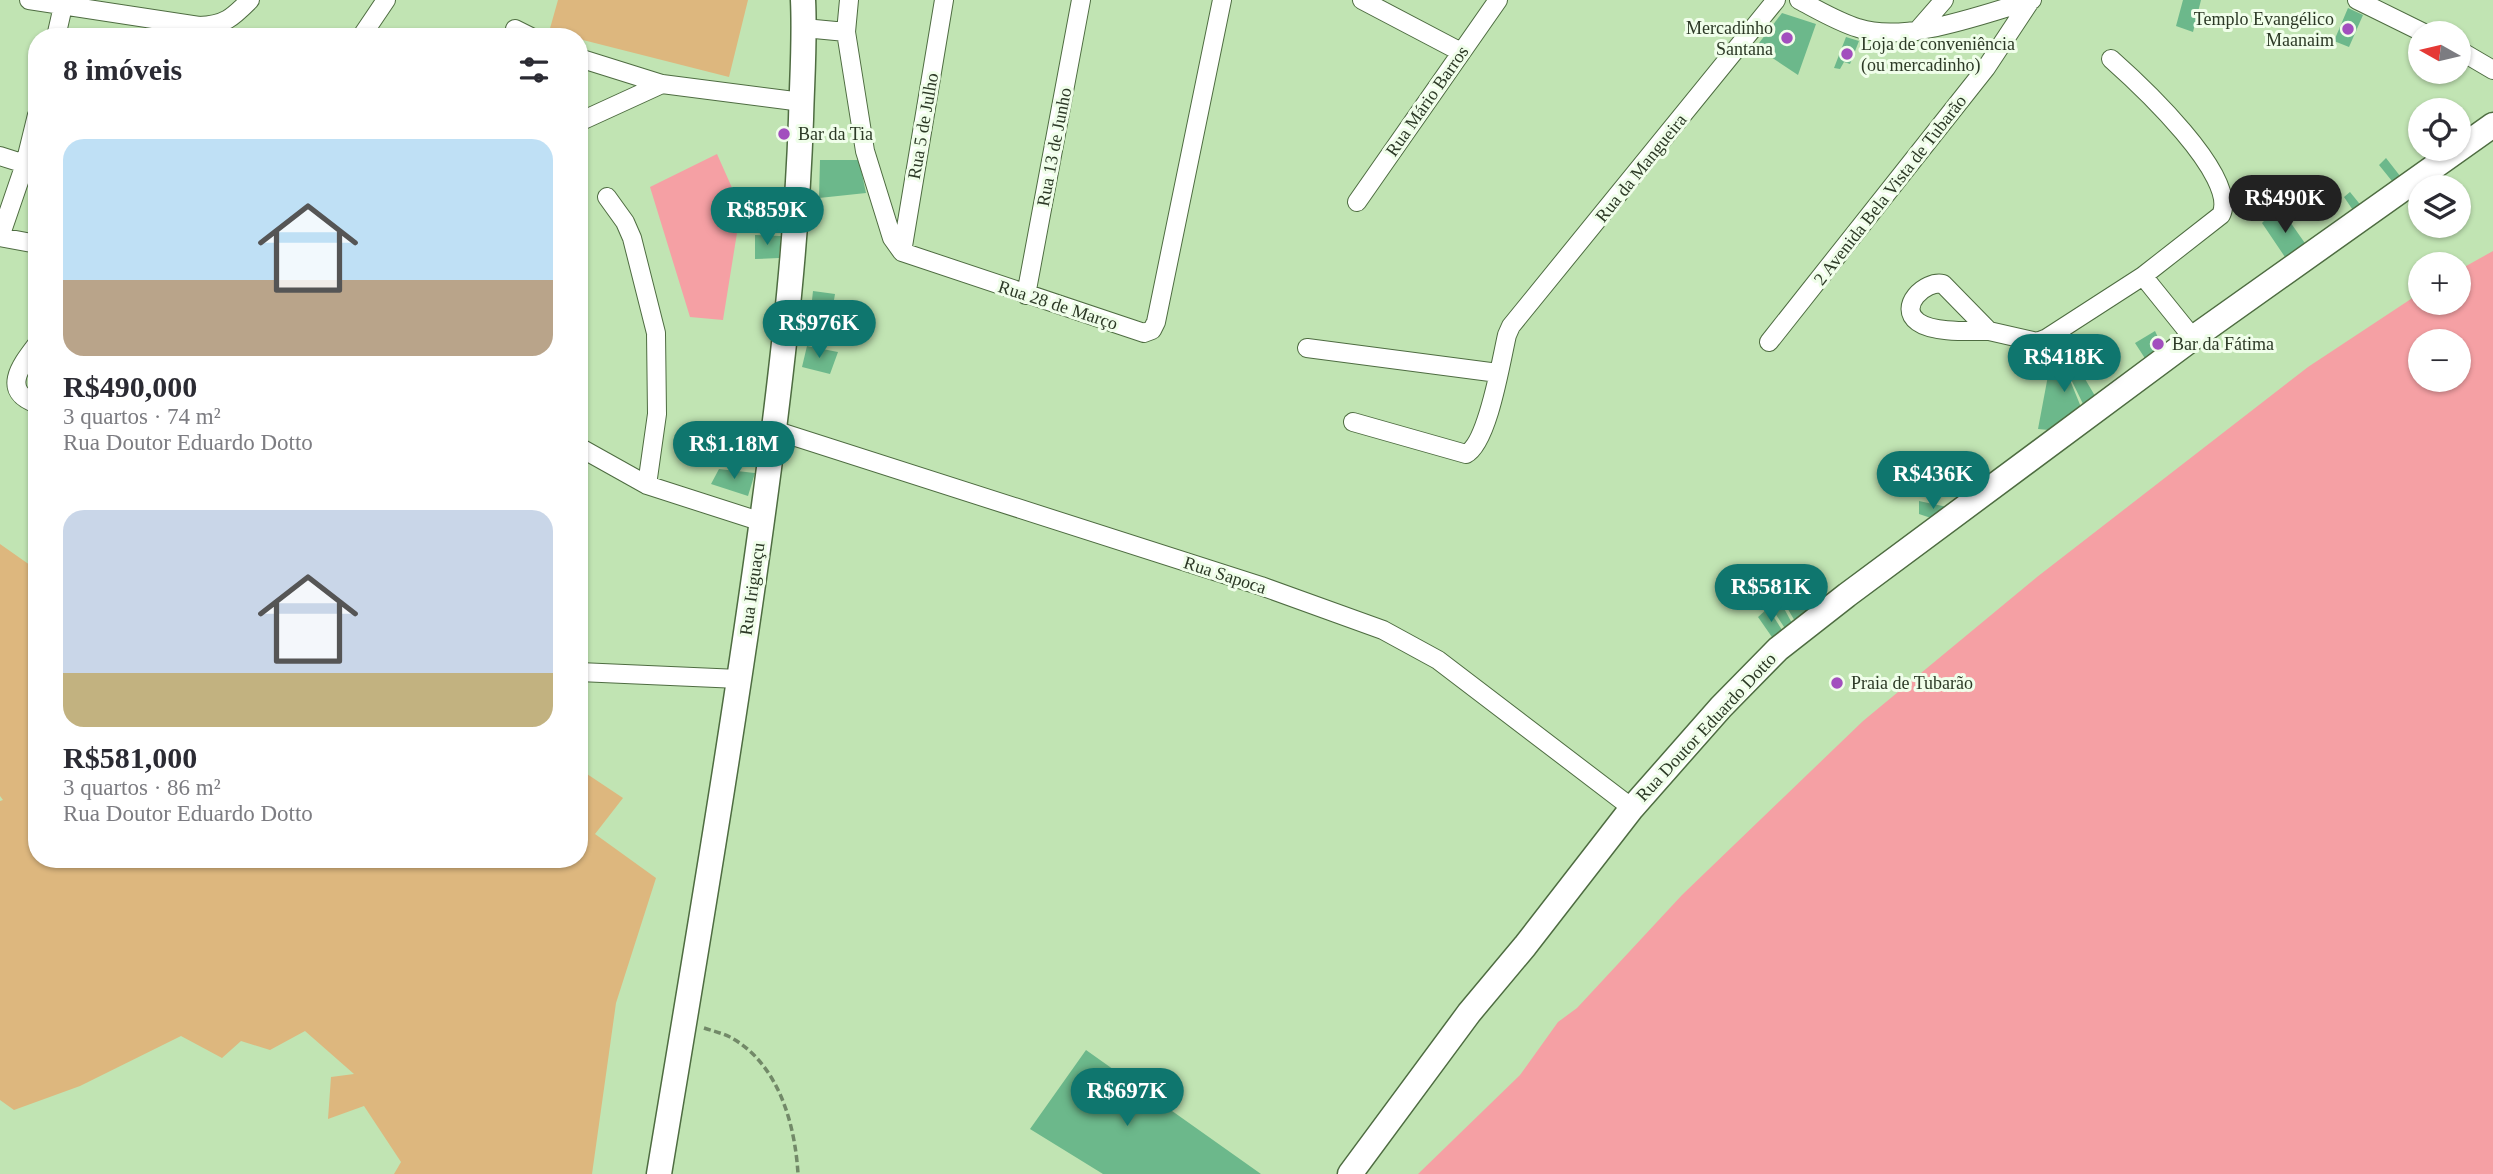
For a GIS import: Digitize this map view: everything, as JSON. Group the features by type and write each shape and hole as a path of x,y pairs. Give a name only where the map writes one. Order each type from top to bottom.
{"main road":[{"name":"Rua Iriguaçu","path":"659,1174 739,679 774,430 792,281 802,102 803,0"},
{"name":"Rua Doutor Eduardo Dotto","path":"1350,1174 1469,1013 1525,946 1632,808 1721,707 1778,649 1847,594 2193,338 2493,125"}],"street":[{"path":"29,0 199,26 220,25 250,0"},
{"path":"367,28 386,0"},
{"path":"849,0 846,32 866,151 892,238 902,252"},
{"name":"Rua 5 de Julho","path":"902,252 944,0"},
{"name":"Rua 13 de Junho","path":"1026,295 1081,0"},
{"name":"Rua 28 de Março","path":"902,252 1144,333 1152,330 1156,322 1222,0"},
{"path":"1362,0 1461,52"},
{"name":"Rua Mário Barros","path":"1357,202 1498,0"},
{"name":"Rua da Mangueira","path":"1498,373 1511,326 1776,0"},
{"path":"1800,0 1858,28 1887,33 1917,31 2031,0"},
{"path":"1917,31 1944,0"},
{"name":"2 Avenida Bela Vista de Tubarão","path":"1769,342 1986,68 2031,0"},
{"path":"2357,0 2408,25"},
{"path":"57,28 63,6"},
{"path":"804,28 846,32"},
{"path":"2471,57 2493,70"},
{"path":"1989,331 2036,342 2047,338 2143,276 2221,215 2224,209 2224,200 2200,152 2155,99 2110,59"},
{"path":"588,61 662,84 802,102"},
{"path":"588,118 662,84"},
{"path":"28,152 0,237 28,242"},
{"path":"0,156 25,164"},
{"path":"607,197 625,222 632,238 656,333 657,414 647,485"},
{"path":"2143,276 2193,338"},
{"path":"1307,348 1498,373 1482,435 1478,445 1466,454 1353,422"},
{"path":"28,356 15,379 16,388 28,400"},
{"name":"Rua Sapoca","path":"774,430 1248,582 1383,630 1437,660 1632,808"},
{"path":"588,452 647,485 762,522"},
{"path":"588,671 739,679"}],"path":[{"path":"684,1020 730,1037 758,1059 772,1078 782,1100 798,1174"}],"shaded area":[{"path":"558,0 748,0 729,77 588,41 588,28 550,28"},
{"path":"717,154 741,208 723,320 690,317 650,187"},
{"path":"2493,251 2493,1174 1418,1174 1520,1075 1558,1022 1577,1008 1682,895 1863,721 2037,577 2308,367 2408,301 2408,315 2471,315 2471,263"},
{"path":"0,544 28,564 28,868 588,868 588,775 623,798 595,834 656,878 616,1003 592,1174 394,1174 401,1162 364,1106 328,1119 331,1077 354,1074 305,1031 270,1050 241,1041 222,1058 181,1036 80,1086 14,1110 0,1100 0,801 3,800 0,796"}],"building":[{"path":"2183,0 2201,0 2193,32 2176,26"},
{"path":"2348,8 2363,15 2349,47 2334,41"},
{"path":"1782,13 1816,24 1798,75 1756,47"},
{"path":"1846,37 1859,41 1850,64 1844,62 1840,69 1834,68"},
{"path":"2386,158 2404,181 2396,186 2379,165"},
{"path":"820,160 859,160 866,193 819,198"},
{"path":"762,189 783,191 781,211 759,209"},
{"path":"2350,192 2367,213 2359,219 2344,197"},
{"path":"2279,206 2309,249 2289,263 2262,223"},
{"path":"755,235 781,236 779,258 755,259"},
{"path":"813,291 835,294 832,312 811,309"},
{"path":"810,315 831,317 830,331 806,328"},
{"path":"2155,331 2165,352 2148,363 2135,343"},
{"path":"807,346 838,352 830,374 802,367"},
{"path":"2068,350 2098,401 2086,410 2063,363 2083,412 2060,431 2038,429 2050,365"},
{"path":"719,469 755,473 748,496 711,484"},
{"path":"1919,501 1952,508 1940,521 1919,514"},
{"path":"1794,590 1810,610 1796,623 1782,599"},
{"path":"1780,601 1793,625 1786,630 1771,607"},
{"path":"1768,608 1784,633 1774,640 1758,617"},
{"path":"1086,1050 1261,1174 1103,1174 1030,1129"}],"place":[{"name":"Templo Evangélico Maanaim","path":"2348,29"},
{"name":"Mercadinho Santana","path":"1787,38"},
{"name":"Loja de conveniência (ou mercadinho)","path":"1847,54"},
{"name":"Bar da Tia","path":"784,134"},
{"name":"Bar da Fátima","path":"2158,344"},
{"name":"Praia de Tubarão","path":"1837,683"}]}
